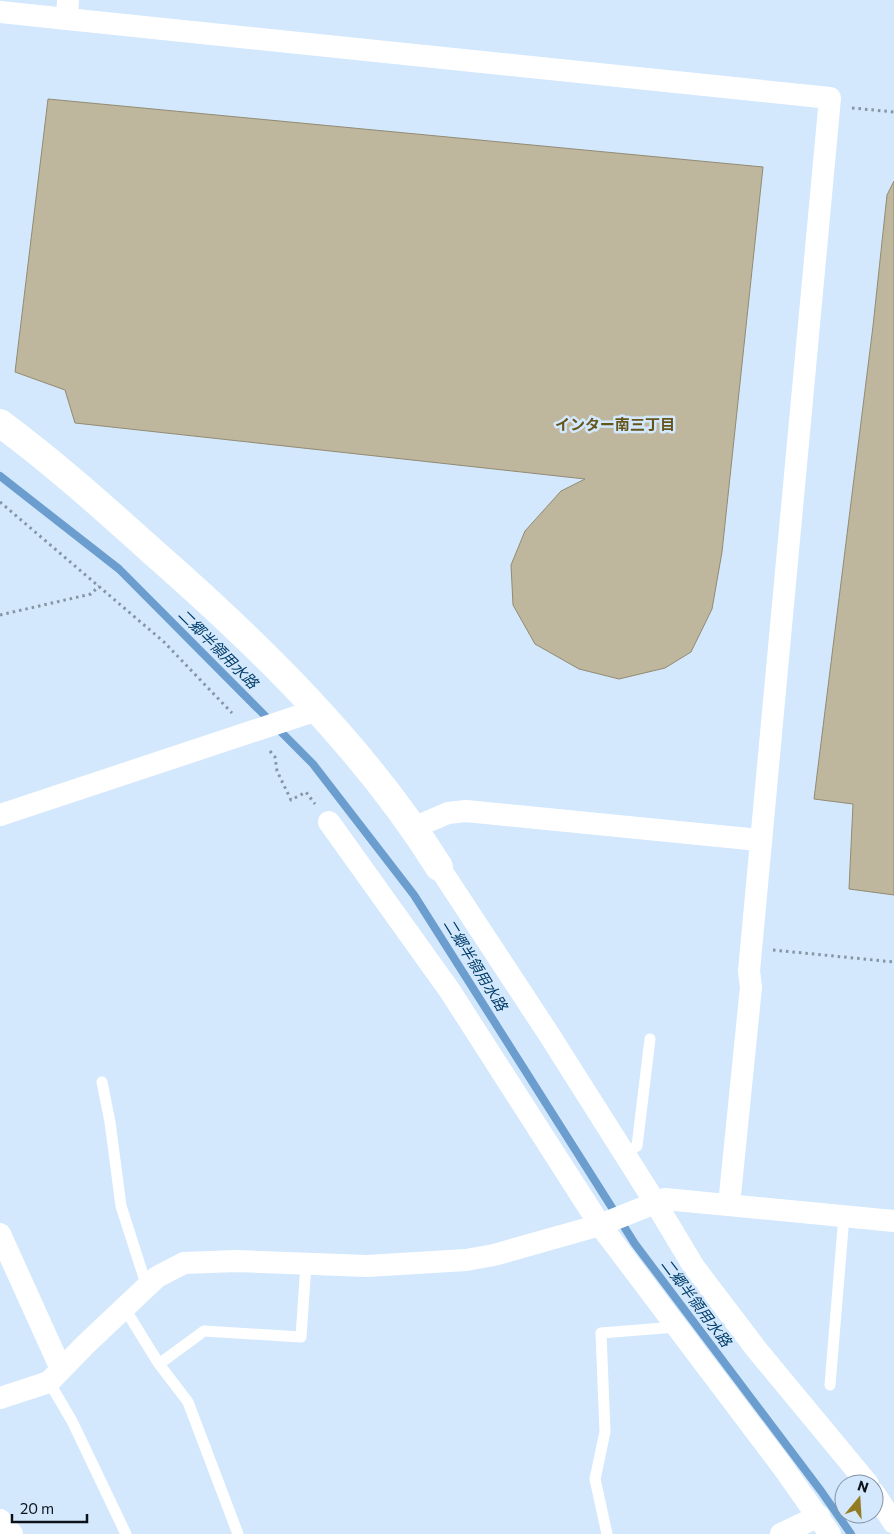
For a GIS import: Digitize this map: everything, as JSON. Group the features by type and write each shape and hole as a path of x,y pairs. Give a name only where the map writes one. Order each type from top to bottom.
{"street":[{"path":"0,12 68,10 830,98 750,947 750,987 729,1204"},
{"path":"0,423 82,488 194,588 257,648 353,750 414,828 625,1154 694,1267 758,1350 860,1474"},
{"path":"0,815 317,710"},
{"path":"414,828 448,813 466,811 760,840"},
{"path":"329,822 450,991 600,1225 824,1525 781,1534"},
{"path":"0,1398 55,1375 158,1277 184,1263 236,1261 367,1266 466,1260 494,1255 600,1225 655,1202 665,1200 729,1204 894,1221"},
{"path":"0,1234 55,1375"},
{"path":"884,1508 894,1523"},
{"path":"0,1520 12,1534"}],"lane":[{"path":"625,1154 637,1146 650,1039"},
{"path":"102,1082 110,1122 121,1206 147,1287"},
{"path":"830,1385 844,1216"},
{"path":"159,1364 204,1331 302,1337 306,1264"},
{"path":"125,1309 159,1364 188,1402 238,1534"},
{"path":"606,1534 595,1480 605,1432 601,1334 676,1327"},
{"path":"55,1375 72,1421 126,1534"}],"path":[{"path":"829,106 894,112"},
{"path":"0,502 164,642 251,732"},
{"path":"0,614 91,594 99,586"},
{"path":"277,771 291,800"},
{"path":"750,947 894,962"}],"building":[{"path":"48,99 763,167 722,552 712,609 691,652 665,668 619,679 579,669 535,644 513,605 511,565 525,531 561,491 585,479 75,423 65,390 15,372"},
{"path":"894,181 894,895 849,889 853,804 814,799 873,326 887,195"}],"waterway":[{"name":"二郷半領用水路","path":"0,476 119,569 313,764 414,895 635,1244 821,1491 851,1534"}],"district":[{"name":"インター南三丁目","path":"615,425"}]}
